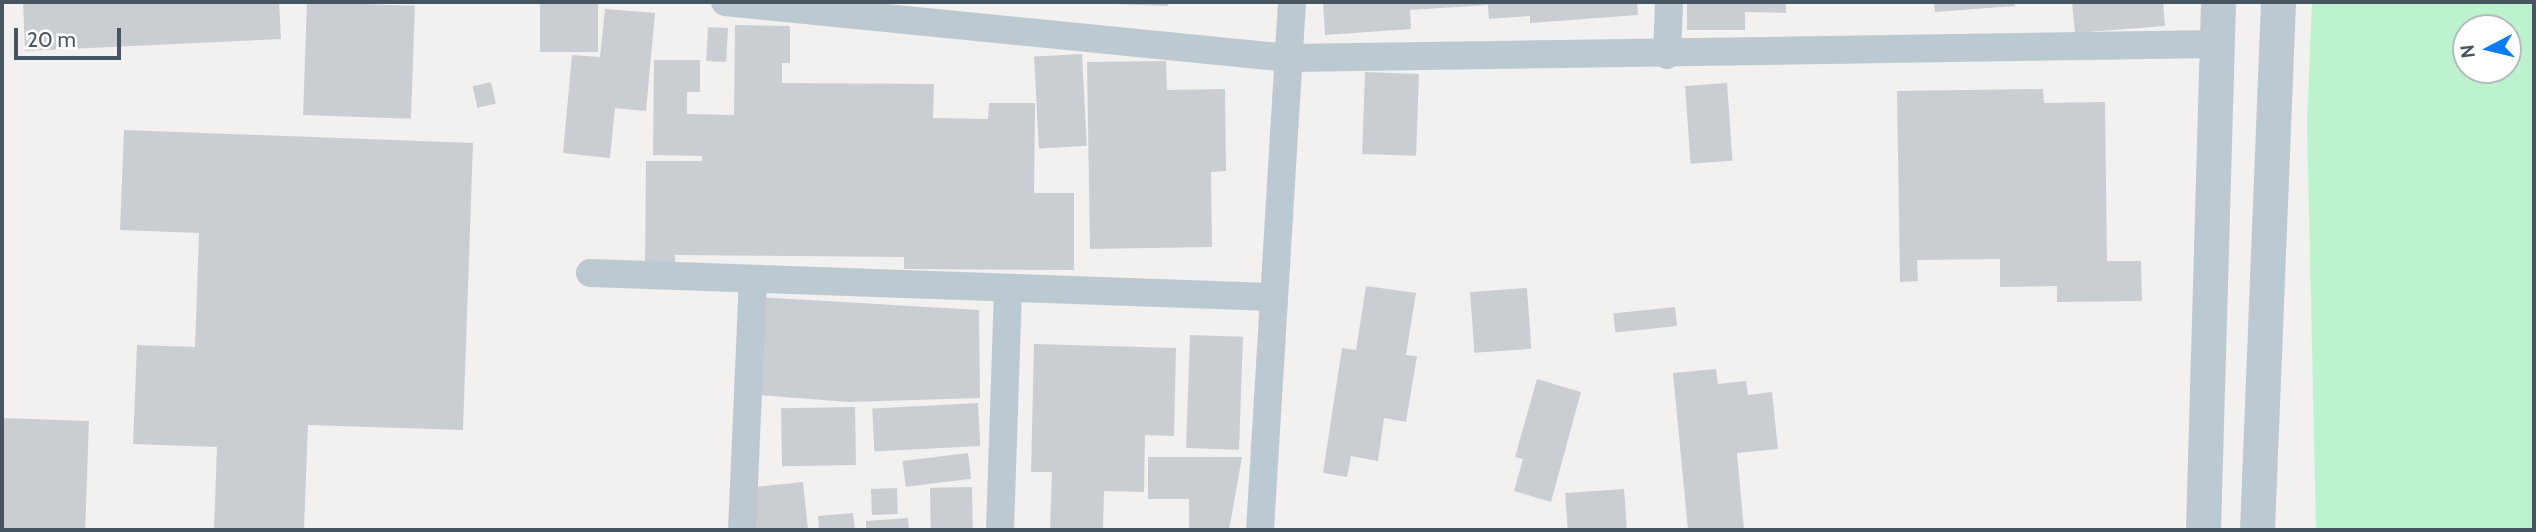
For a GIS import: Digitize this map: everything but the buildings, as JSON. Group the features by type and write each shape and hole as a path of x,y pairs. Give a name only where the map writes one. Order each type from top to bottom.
{"street":[{"path":"725,2 1289,58 1667,55 2217,44"},
{"path":"1261,530 1292,2"},
{"path":"1667,55 1669,2"},
{"path":"2203,530 2218,2"},
{"path":"2257,530 2278,2"},
{"path":"590,273 1008,290 1274,297"},
{"path":"742,530 753,279"},
{"path":"1000,530 1008,290"}],"green space":[{"path":"2312,2 2534,2 2534,530 2316,530 2307,121"}]}
